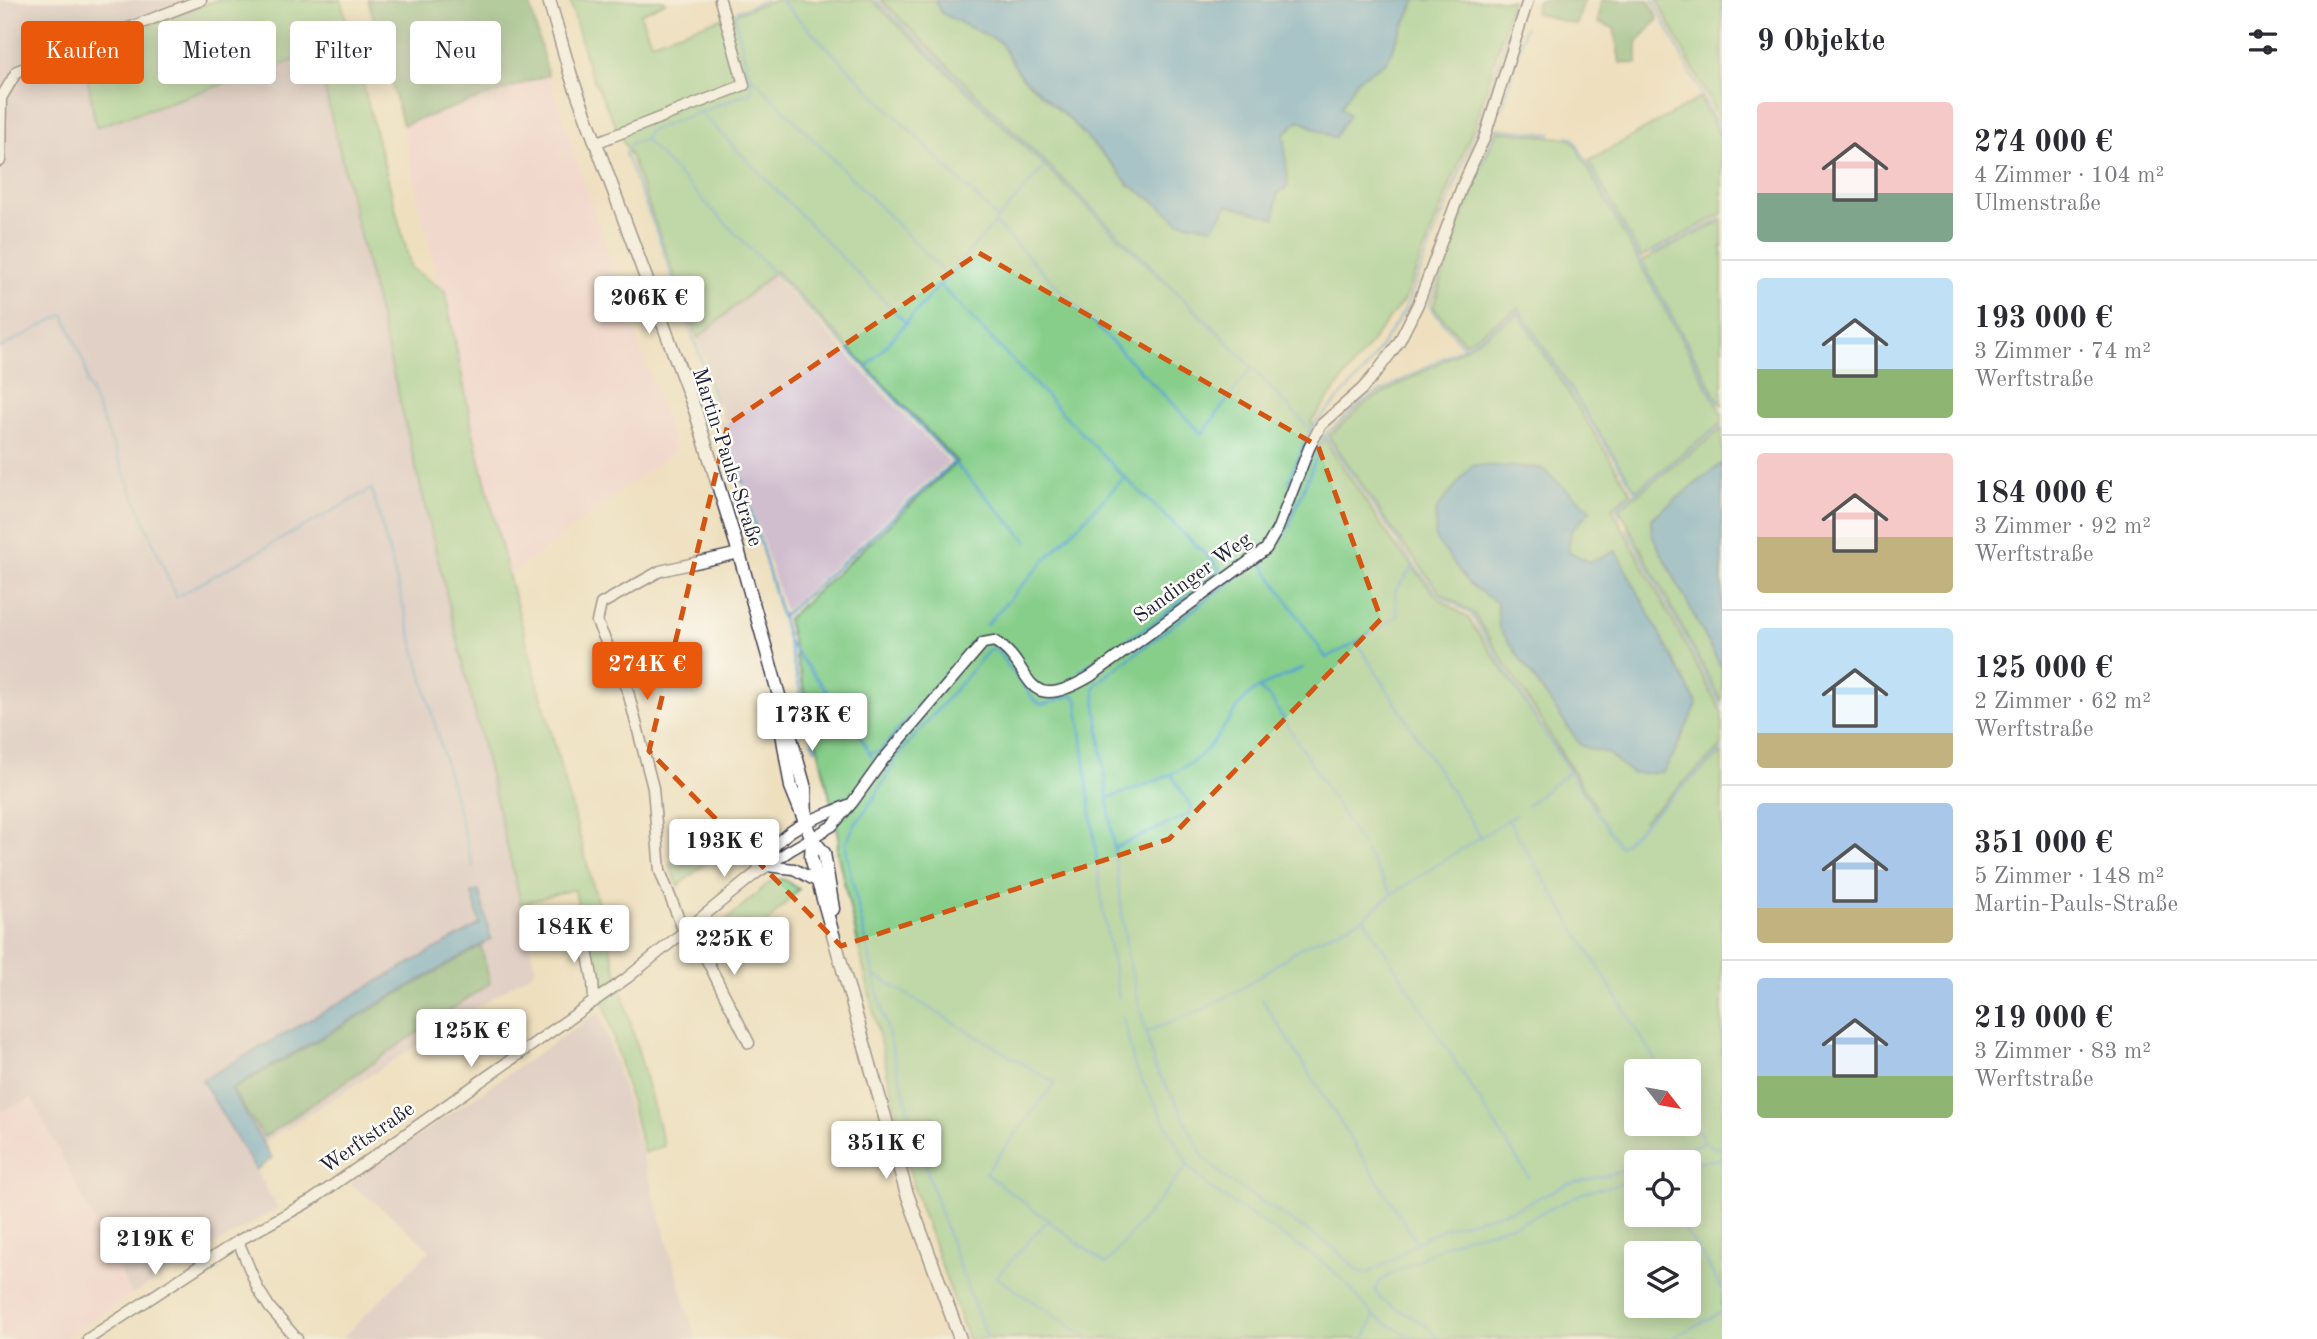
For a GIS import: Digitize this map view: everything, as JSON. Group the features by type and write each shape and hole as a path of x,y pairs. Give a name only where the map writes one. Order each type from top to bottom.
{"street":[{"path":"0,162 1,99 17,71 201,0"},
{"name":"Martin-Pauls-Straße","path":"549,0 570,76 695,410 739,553 805,788 806,822 812,839 824,853 839,951"},
{"path":"595,143 744,85 720,0"},
{"name":"Sandinger Weg","path":"812,839 832,826 883,760 983,643 994,641 1003,646 1031,685 1039,690 1048,692 1073,685 1091,676 1266,549 1278,528 1309,448 1321,425 1376,373 1399,342 1418,304 1463,184 1484,139 1528,0"},
{"path":"739,553 660,571 601,604 597,622 627,688 653,788 660,871 687,930 749,1043"},
{"path":"806,822 852,803"},
{"name":"Werftstraße","path":"755,873 768,852 784,835 806,822"},
{"name":"Martin-Pauls-Straße","path":"812,839 811,857 906,1191 960,1339"},
{"name":"Werftstraße","path":"88,1339 238,1241 312,1200 594,1002 755,873 812,839"},
{"path":"766,866 794,869 818,882"},
{"path":"581,920 593,981 594,1002"},
{"path":"238,1241 258,1289 270,1308 297,1339"}],"highlighted area":[{"path":"979,253 1318,446 1381,619 1169,839 841,946 649,751 728,424"}],"shaded area":[{"path":"0,0 194,0 144,23 21,21 21,84 89,84 97,126 223,84 276,84 276,66 290,62 290,84 323,84 536,970 246,1154 278,1208 132,1295 32,1098 0,1112"},
{"path":"548,75 676,450 509,577 412,174 403,125"},
{"path":"771,274 949,462 785,611 698,338"},
{"path":"600,1011 696,1339 349,1339 344,1336 430,1250 391,1215 349,1183"},
{"path":"31,1097 132,1295 65,1339 0,1339 0,1112"}],"green space":[{"path":"216,0 341,0 346,21 290,21 290,62 276,66 276,21 160,21"},
{"path":"368,0 529,0 548,75 403,125 392,84 396,84 396,21 374,21"},
{"path":"570,0 664,0 666,2 640,14 651,42 775,0 872,0 1235,349 881,0 935,0 941,13 1000,42 1020,75 1067,117 1128,184 1179,222 1228,205 1277,194 1288,186 1284,135 1299,120 1333,137 1341,107 1357,80 1386,62 1416,0 1512,0 1479,113 1405,298 1311,422 1392,541 1436,596 1468,618 1597,809 1474,614 1440,592 1397,536 1329,436 1367,402 1464,349 1519,314 1631,492 1612,508 1722,713 1722,746 1642,822 1722,753 1722,1339 968,1339 914,1190 837,851 839,836 787,619 957,462 776,271 698,338 630,155 588,68","holes":["1571,531 1568,551 1589,562 1616,551 1633,774 1607,753 1581,746 1499,628 1497,603"]},
{"path":"1538,0 1584,0 1577,25 1535,13"},
{"path":"1601,0 1649,0 1658,19 1637,43 1637,64 1620,63 1614,28 1598,23"},
{"path":"1657,0 1722,0 1722,124"},
{"path":"158,22 158,84 224,84 96,127 89,84 144,84 144,27"},
{"path":"323,84 363,84 411,268 445,291 473,432 509,577 664,1146 644,1153 574,889 521,904"},
{"path":"1700,98 1722,140 1722,214 1641,257 1589,161"},
{"path":"1498,131 1572,139 1722,414 1722,423 1636,490 1519,308 1465,343 1433,307 1470,196"},
{"path":"1722,221 1722,406 1642,261"},
{"path":"1722,429 1722,463 1651,519 1652,535 1722,669 1722,702 1619,508"},
{"path":"719,841 723,849 678,886 669,864"},
{"path":"783,879 799,889 748,942 711,951 705,939 772,880"},
{"path":"481,946 490,983 264,1137 232,1090"}],"water":[{"path":"935,0 1416,0 1386,62 1357,80 1341,107 1349,115 1334,138 1299,120 1284,134 1288,186 1277,194 1275,218 1228,205 1213,227 1179,222 1128,184 1067,117 1020,75 1000,42 941,13"},
{"path":"1722,463 1722,669 1652,535 1651,519"},
{"path":"1472,465 1541,468 1591,510 1571,531 1568,551 1589,562 1616,551 1697,704 1663,772 1633,774 1607,753 1581,746 1499,628 1497,603 1469,584 1435,538 1436,510"},
{"path":"479,891 491,939 231,1089 272,1158 256,1170 202,1080 480,924 472,893"}],"waterway":[{"path":"645,140 647,132 752,92 735,18 737,11 766,0"},
{"path":"780,0 998,219"},
{"path":"876,0 1222,336 1310,429"},
{"path":"1288,483 1310,429 1364,372 1404,311 1486,106 1517,0"},
{"path":"1653,0 1722,134"},
{"path":"1502,109 1525,27"},
{"path":"749,74 948,276"},
{"path":"700,112 907,324"},
{"path":"1551,134 1497,128 1464,203 1429,306 1464,347 1519,311 1636,492 1722,425"},
{"path":"1567,136 1573,137 1718,403"},
{"path":"716,402 658,236 625,154 631,143 645,140 866,368 1028,542"},
{"path":"866,368 1045,166"},
{"path":"1653,253 1722,218"},
{"path":"995,223 1202,434 1252,367"},
{"path":"941,286 1119,472 1221,569 1153,623 1080,670"},
{"path":"0,348 64,314 85,366 87,383 176,597 372,489 473,866"},
{"path":"1274,550 1288,528 1325,435 1365,400 1463,347"},
{"path":"722,423 743,483"},
{"path":"1325,435 1414,565 1438,594 1471,614 1569,772 1620,847 1722,749"},
{"path":"782,617 954,462"},
{"path":"986,625 1125,477"},
{"path":"1620,515 1616,507 1636,492"},
{"path":"749,504 782,618 815,749"},
{"path":"1627,529 1722,707"},
{"path":"1260,560 1326,658 1397,616 1395,591 1414,565"},
{"path":"1250,567 1111,672 1094,689 1127,953 1154,1066 1175,1100 1203,1157 1228,1180 1334,1248 1358,1271 1368,1273 1445,1228 1515,1209 1567,1184 1624,1171"},
{"path":"870,753 880,751 976,638"},
{"path":"788,642 856,728 872,758"},
{"path":"1357,642 1480,836"},
{"path":"988,1339 943,1221 906,1101 875,979 846,843 900,753 990,649 996,650 1035,701 1042,705 1073,695 1077,699 1103,911 1119,997"},
{"path":"1258,688 1303,668"},
{"path":"1108,798 1160,779 1197,759 1213,743 1250,694 1258,688 1271,699 1392,894"},
{"path":"1527,805 1569,772"},
{"path":"1114,848 1188,815 1192,808 1171,774"},
{"path":"1146,1032 1202,1010 1244,987 1300,948 1364,918 1392,894 1515,815"},
{"path":"1508,820 1655,1059"},
{"path":"1364,918 1529,1178"},
{"path":"876,976 1055,1083 985,1173 1106,1264 1188,1165"},
{"path":"1262,999 1416,1241"},
{"path":"1123,1015 1134,1065 1188,1165 1210,1188 1321,1261 1345,1282 1374,1316 1414,1339"},
{"path":"1701,1135 1714,1148 1722,1146"},
{"path":"1682,1150 1705,1142"},
{"path":"1701,1161 1722,1159"},
{"path":"1439,1339 1426,1325 1380,1299 1375,1289 1380,1281 1441,1247 1465,1237 1518,1224 1585,1192 1624,1183"},
{"path":"1049,1219 996,1277 1090,1339"},
{"path":"1681,1227 1700,1252 1722,1293"},
{"path":"1670,1339 1722,1312"},
{"path":"1364,1339 1374,1317"}]}
